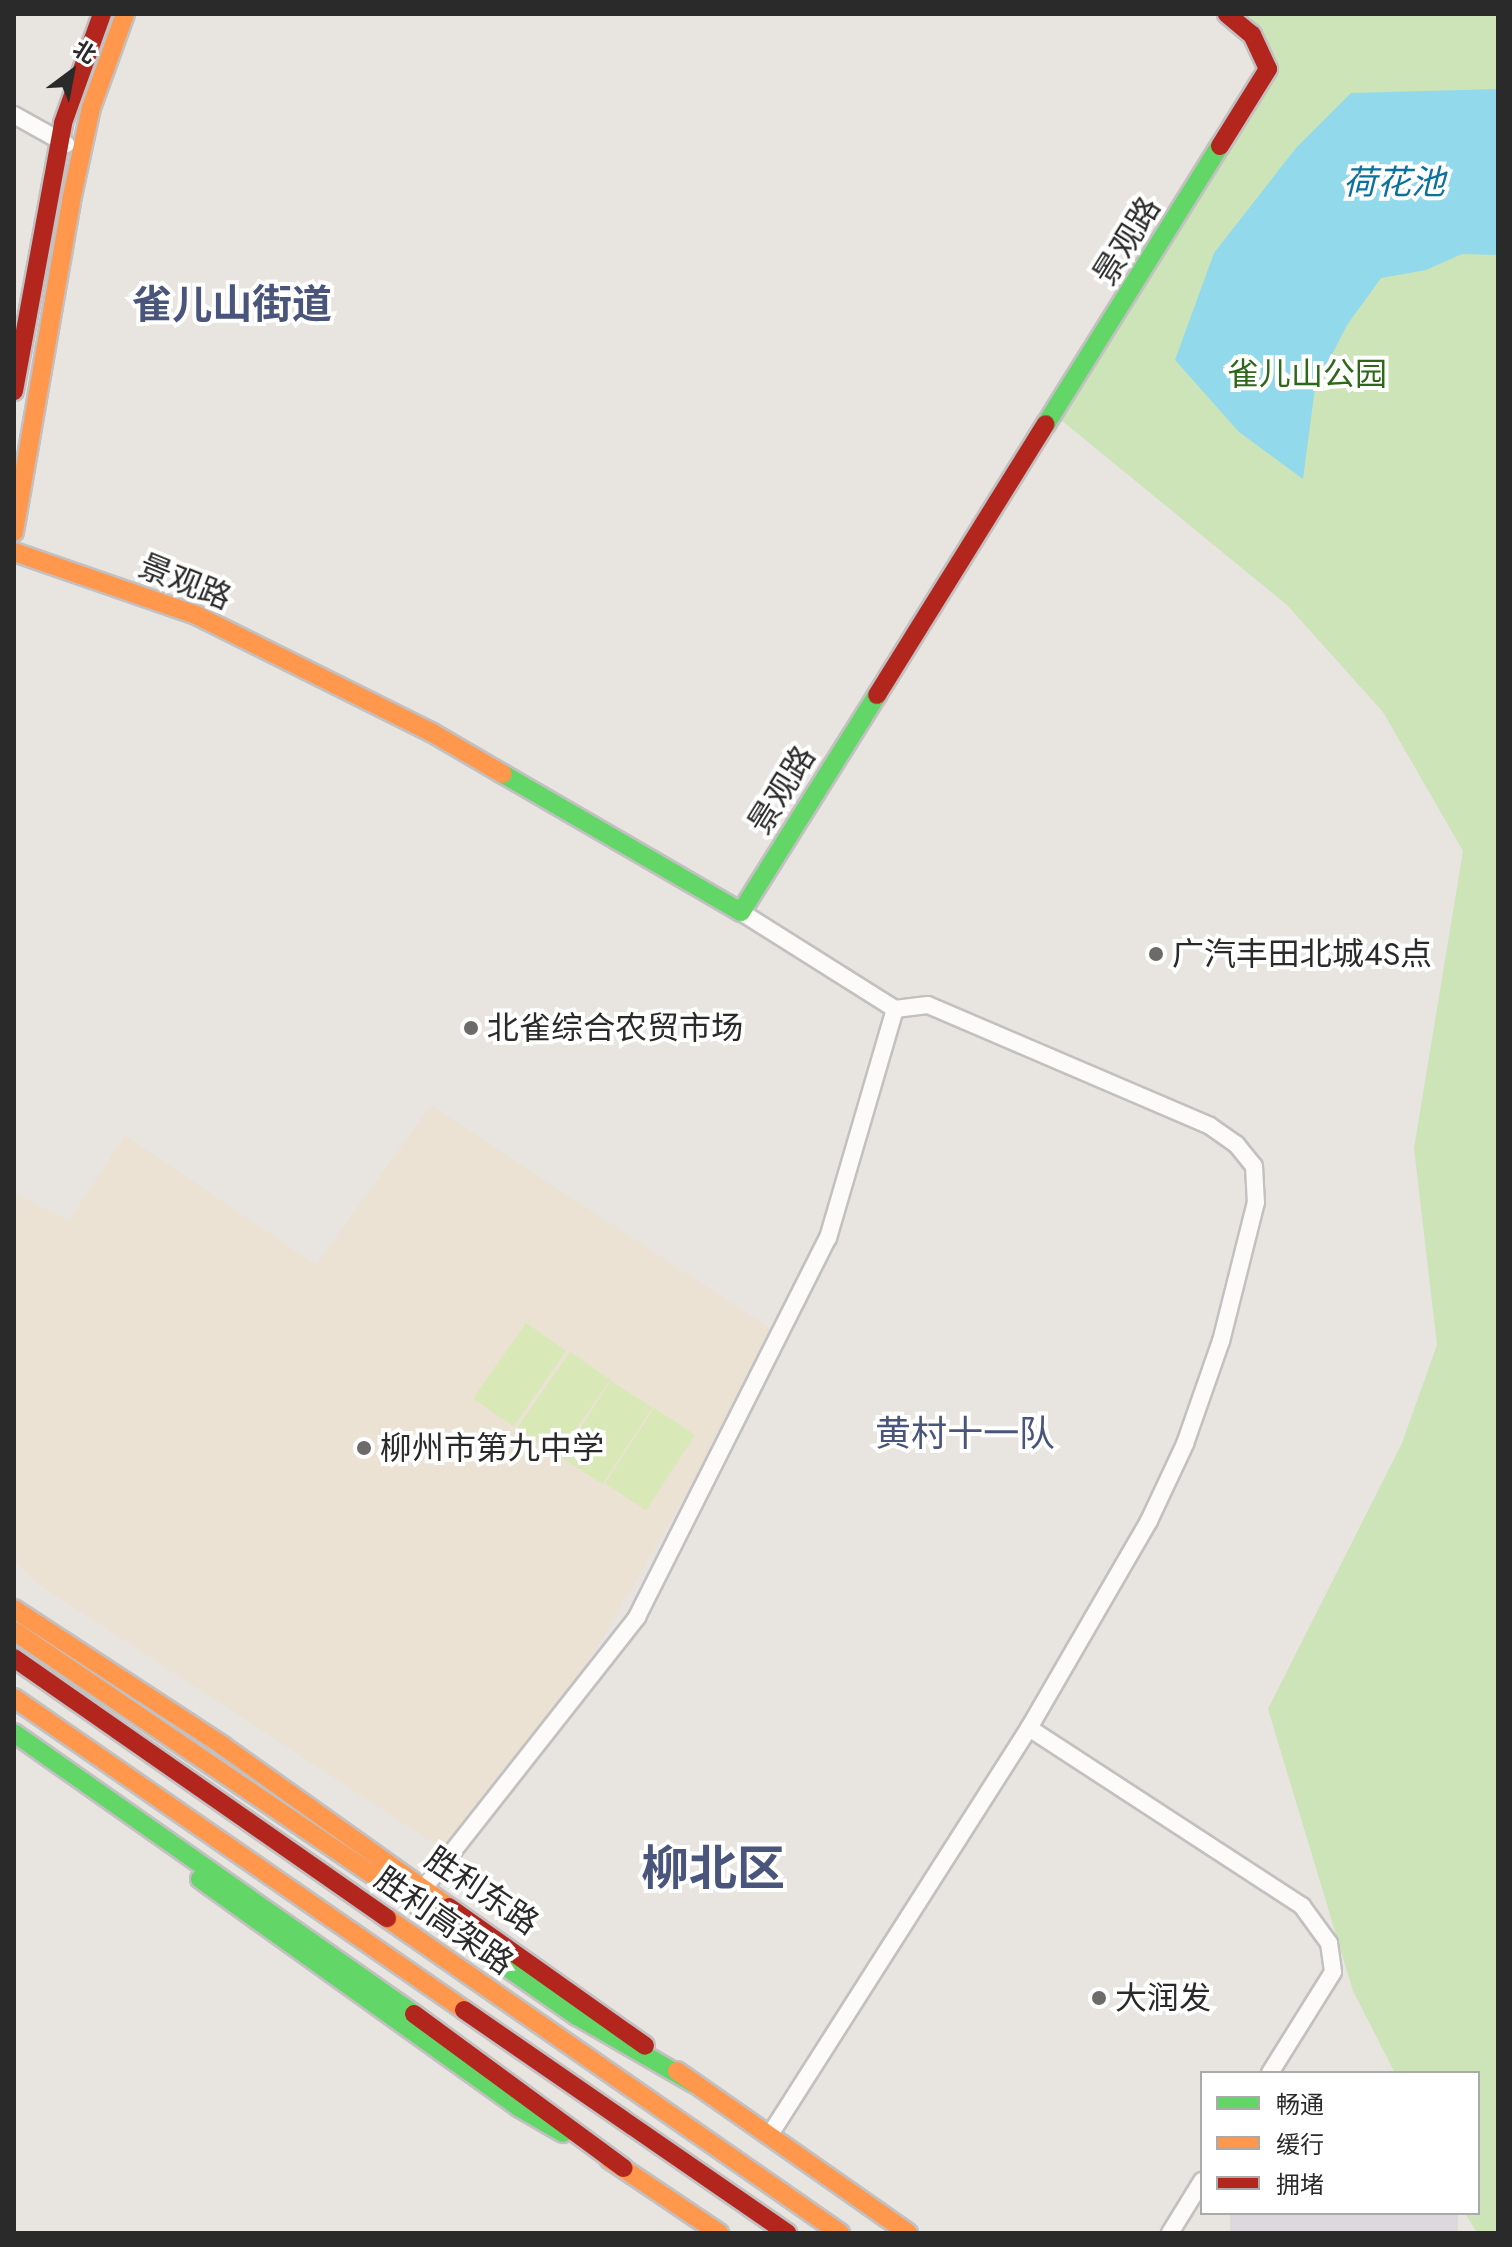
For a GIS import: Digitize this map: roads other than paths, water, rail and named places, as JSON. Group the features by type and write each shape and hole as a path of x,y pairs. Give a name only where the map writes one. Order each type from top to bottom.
{"main road":[{"path":"14,391 59,140 102,14"},
{"path":"14,532 40,361 81,153 125,14"},
{"name":"景观路","path":"14,552 196,615 431,732 741,912 1268,69 1252,35 1227,14"},
{"name":"胜利东路","path":"14,1609 223,1746 587,1999 693,2083 908,2233"},
{"path":"14,1631 204,1756 577,2016 693,2083"},
{"name":"胜利高架路","path":"14,1658 840,2233"},
{"name":"胜利高架路","path":"14,1698 787,2233"},
{"path":"14,1733 530,2096 624,2168 719,2233"},
{"path":"14,1743 518,2107 624,2168"}],"street":[{"path":"14,115 81,153"},
{"path":"741,912 895,1009 928,1005 1210,1126 1236,1144 1254,1166 1256,1202 1246,1253 1185,1444 1149,1521 1029,1728 769,2136"},
{"path":"424,1888 637,1617 828,1238 895,1009"},
{"path":"1029,1728 1302,1906 1329,1943 1333,1972 1271,2071"},
{"path":"1170,2233 1200,2184"}],"water":[{"name":"荷花池","path":"1498,89 1498,255 1462,254 1426,270 1381,278 1347,325 1315,388 1303,479 1239,432 1175,360 1214,253 1296,148 1351,93"}],"place":[{"name":"广汽丰田北城4S点","path":"1156,954"},
{"name":"北雀综合农贸市场","path":"471,1028"},
{"name":"柳州市第九中学","path":"364,1448"},
{"name":"大润发","path":"1099,1998"}],"district":[{"name":"雀儿山街道","path":"232,304"},
{"name":"黄村十一队","path":"965,1434"},
{"name":"柳北区","path":"713,1869"}],"park label":[{"name":"雀儿山公园","path":"1307,374"}]}
